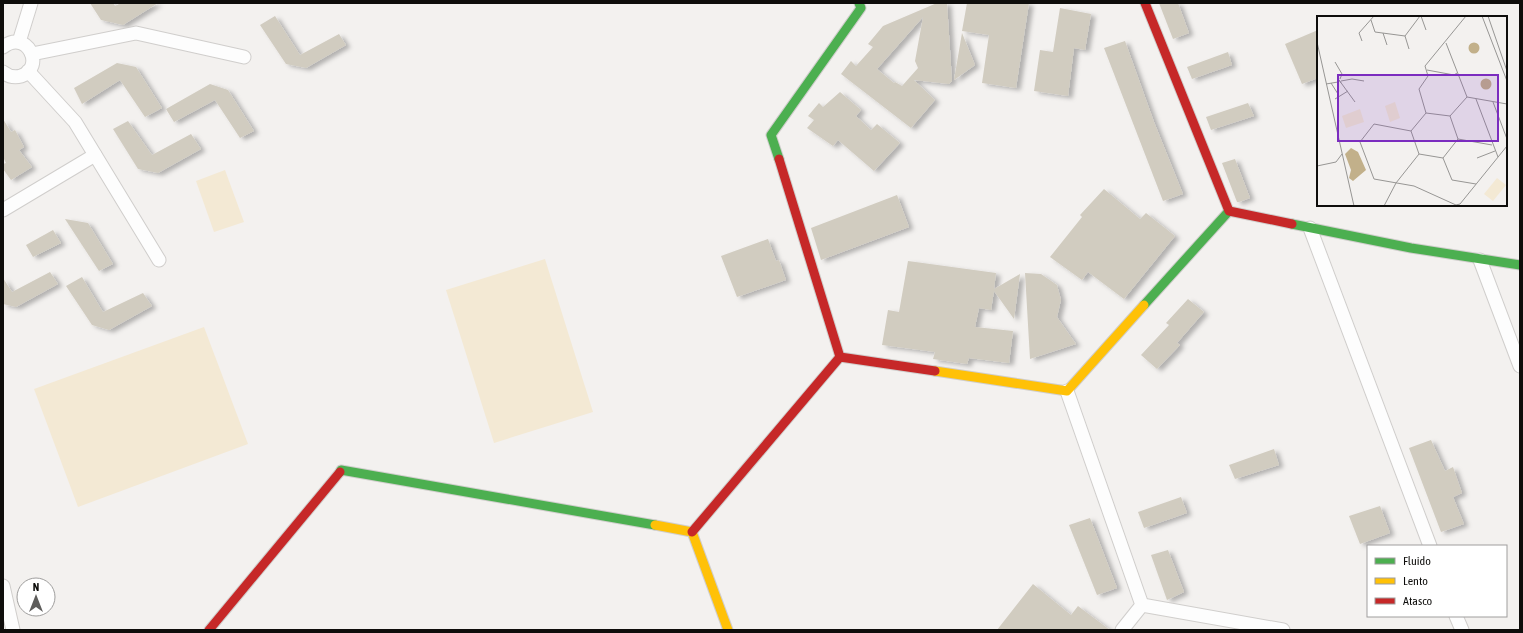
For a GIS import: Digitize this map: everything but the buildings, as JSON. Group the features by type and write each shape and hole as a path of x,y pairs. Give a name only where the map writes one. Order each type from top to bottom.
{"street":[{"path":"19,42 31,3"},
{"path":"840,357 771,135 861,8 859,3"},
{"path":"1145,3 1229,211"},
{"path":"32,54 136,33 244,57"},
{"path":"3,47 8,43 19,42 25,44 32,54 33,60 28,71 24,75 18,77 3,72"},
{"path":"28,71 75,122 159,260"},
{"path":"3,210 95,155"},
{"path":"1066,391 1229,211"},
{"path":"1229,211 1480,260 1520,265"},
{"path":"1310,228 1430,545"},
{"path":"1480,260 1520,366"},
{"path":"840,357 1066,391"},
{"path":"692,532 840,357"},
{"path":"1066,391 1142,605"},
{"path":"209,630 341,470 692,532"},
{"path":"692,532 728,630"},
{"path":"3,586 13,630"},
{"path":"1122,630 1142,605"},
{"path":"1142,605 1283,630"},
{"path":"1456,617 1462,630"}],"shaded area":[{"path":"225,170 244,222 214,232 196,181"},
{"path":"545,259 593,412 494,443 446,290"},
{"path":"204,327 248,444 78,507 34,389"}],"traffic: fast":[{"path":"779,159 771,135 861,8 859,3"},
{"path":"1144,305 1229,211"},
{"path":"1292,224 1411,248 1520,265"},
{"path":"340,472 341,470 655,525"}],"traffic: slow":[{"path":"935,371 1067,391 1144,305"},
{"path":"655,525 692,532 728,630"}],"traffic: jam":[{"path":"1145,3 1229,211 1292,224"},
{"path":"779,159 840,357"},
{"path":"692,532 840,357 935,371"},
{"path":"209,630 340,472"}]}
